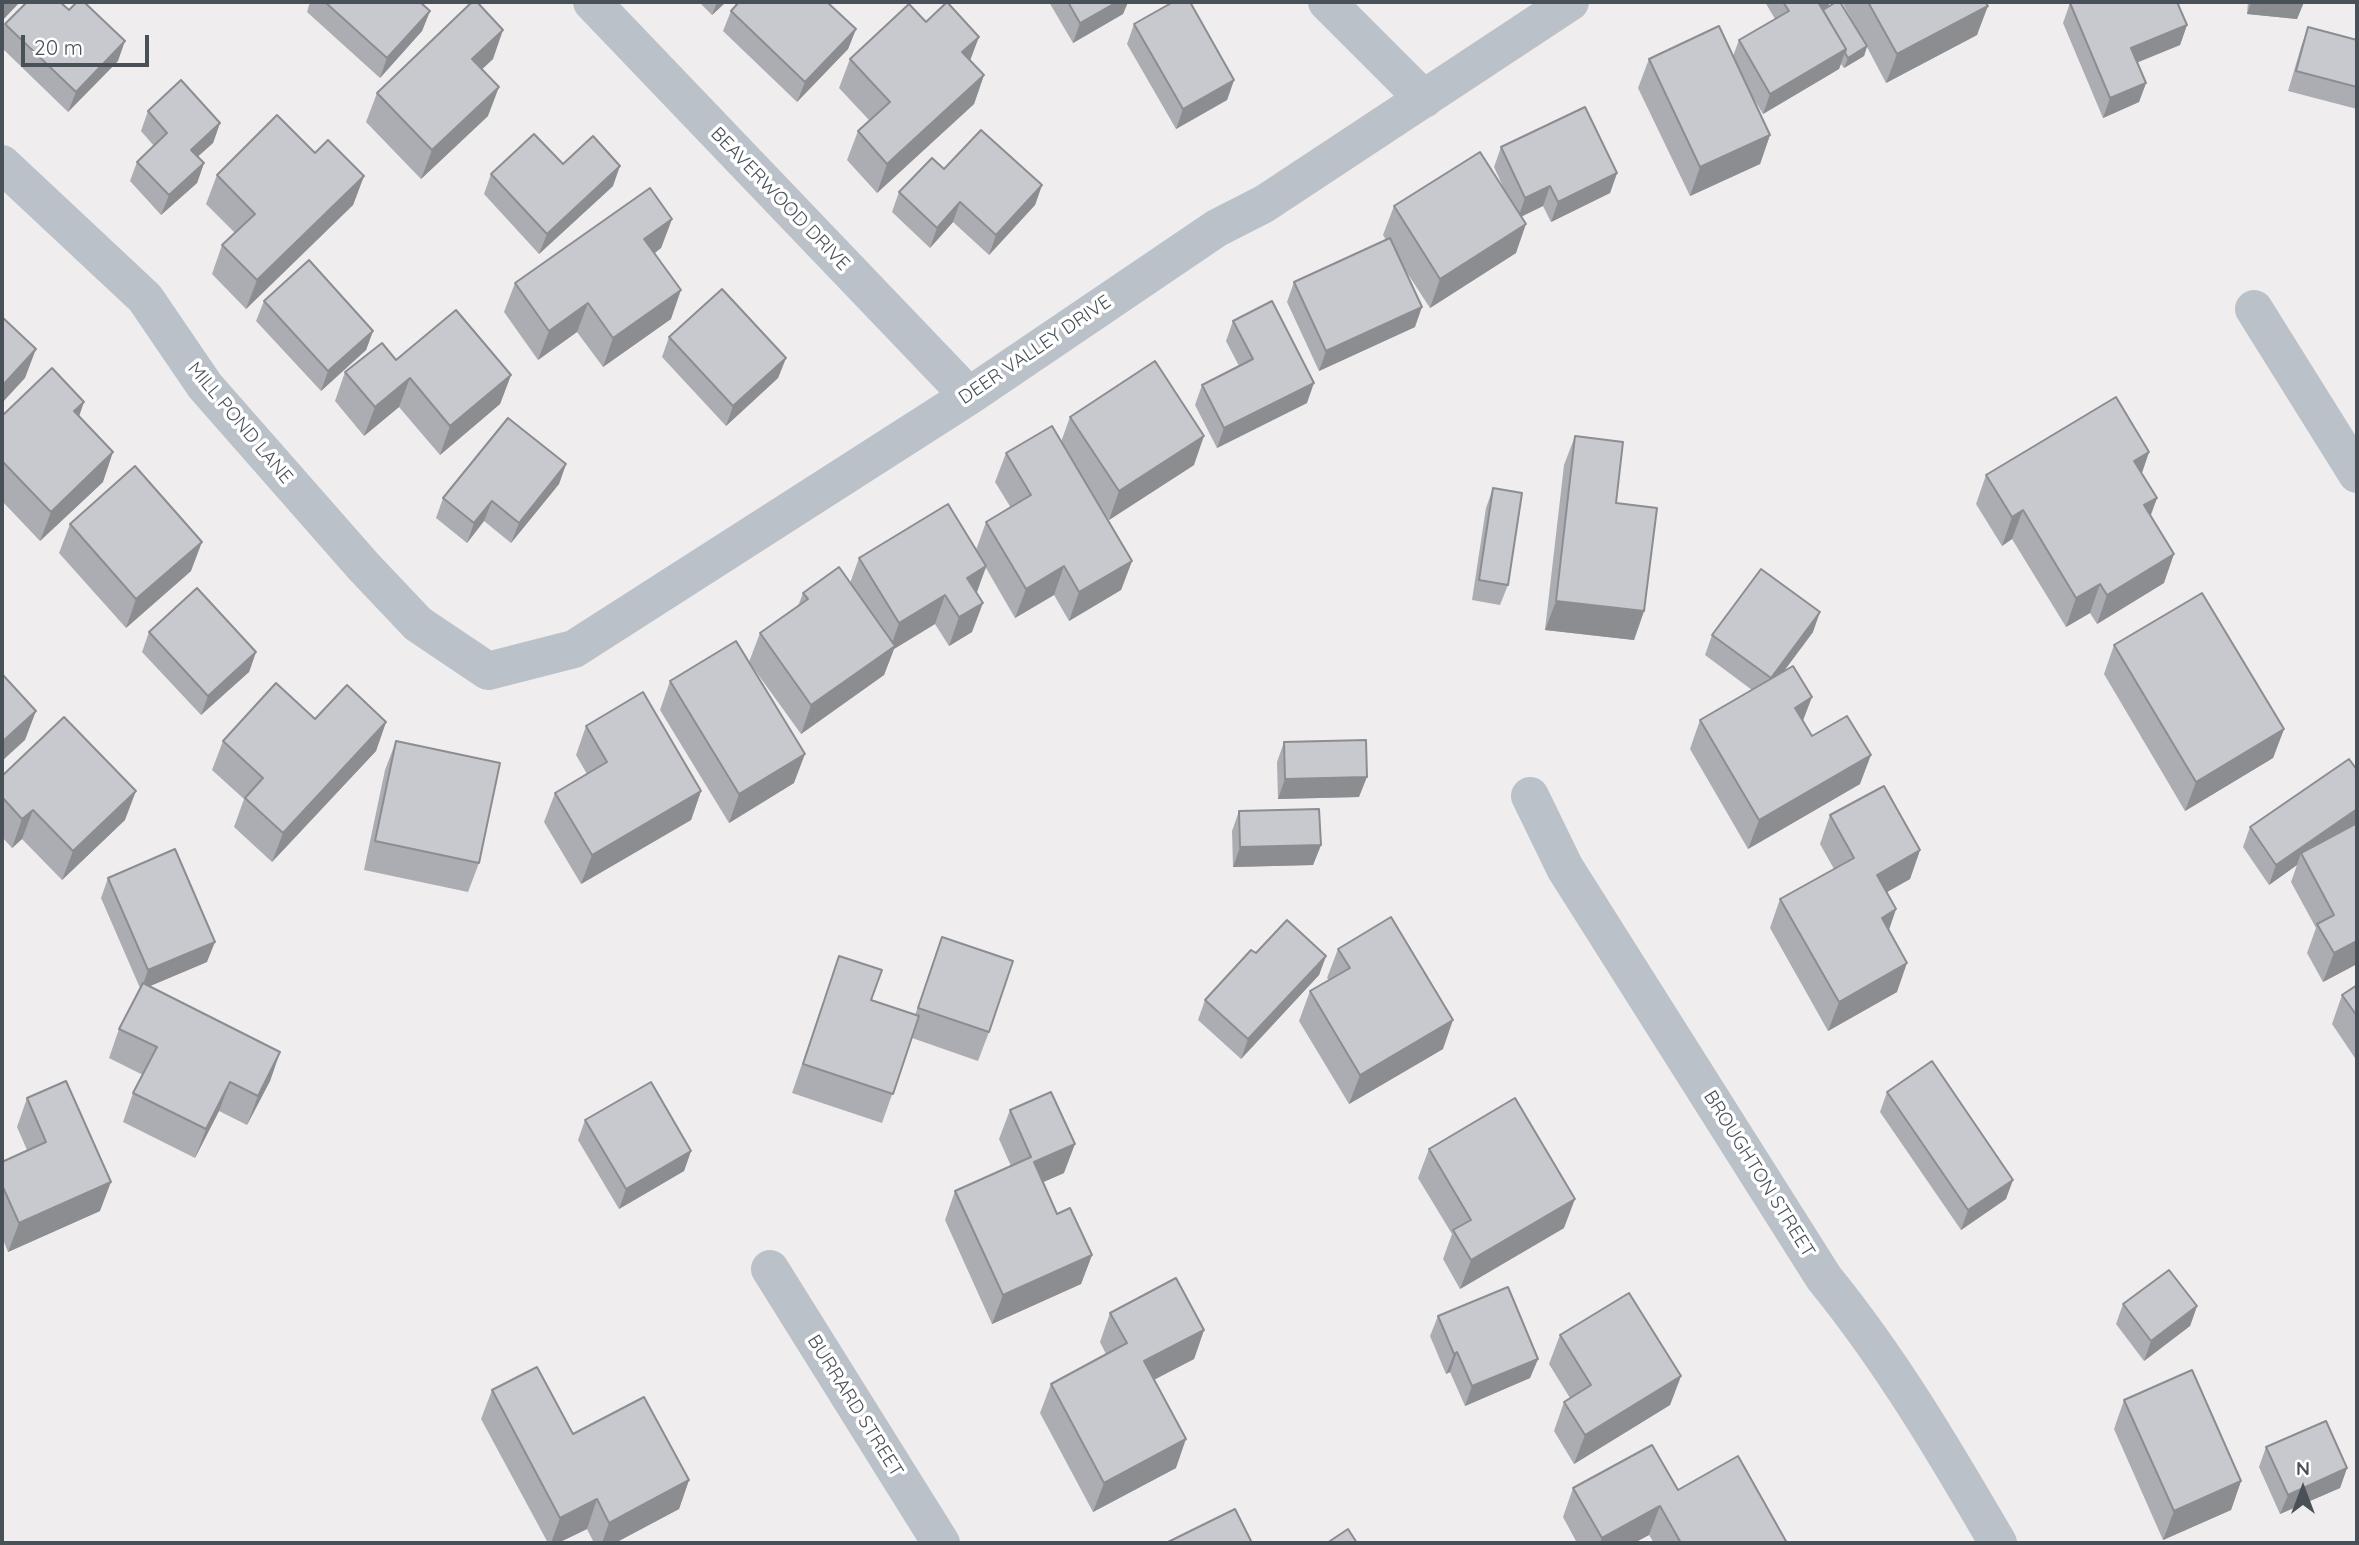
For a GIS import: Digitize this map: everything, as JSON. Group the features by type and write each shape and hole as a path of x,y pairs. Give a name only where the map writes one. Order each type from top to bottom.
{"street":[{"name":"BEAVERWOOD DRIVE","path":"592,2 969,396"},
{"path":"1327,2 1424,99"},
{"name":"DEER VALLEY DRIVE","path":"488,671 574,649 969,396 1217,228 1264,204 1570,2"},
{"name":"MILL POND LANE","path":"2,164 145,298 205,386 364,568 418,624 488,671"},
{"path":"2254,309 2357,474"},
{"name":"BROUGHTON STREET","path":"1530,796 1565,868 1824,1278 1864,1327 1941,1445 1998,1543"},
{"name":"BURRARD STREET","path":"770,1269 941,1543"}],"building":[{"path":"27,2 60,2 69,10 77,2 84,2 125,41 76,92 5,24"},
{"path":"325,2 420,2 430,11 387,58"},
{"path":"472,2 477,2 503,30 472,59 499,87 432,150 377,93"},
{"path":"739,2 827,2 856,29 805,82 731,11"},
{"path":"947,2 979,37 962,52 984,75 887,164 858,131 890,102 850,59 909,4 926,22"},
{"path":"1068,2 1117,2 1080,23"},
{"path":"1173,2 1190,2 1234,80 1183,109 1134,24"},
{"path":"1783,2 1818,2 1846,49 1770,94 1739,40 1789,11"},
{"path":"1840,2 1867,46 1848,58 1846,49 1823,10"},
{"path":"1868,2 1985,2 1988,6 1897,54"},
{"path":"2177,2 2187,25 2131,48 2146,83 2110,98 2070,3"},
{"path":"1719,26 1770,135 1700,167 1649,59"},
{"path":"2308,27 2357,40 2357,87 2296,71"},
{"path":"181,80 220,123 191,150 204,163 169,195 137,162 167,133 148,111"},
{"path":"1585,107 1617,173 1558,202 1550,186 1525,198 1501,147"},
{"path":"277,115 315,153 328,140 364,176 257,280 222,245 255,214 217,175"},
{"path":"981,130 1042,185 996,235 960,202 937,228 899,192 932,158 944,169"},
{"path":"534,134 563,164 593,136 620,166 547,234 491,174"},
{"path":"1480,152 1526,224 1440,279 1394,206"},
{"path":"650,188 672,219 644,239 681,290 613,338 588,303 549,331 515,283"},
{"path":"1390,238 1422,307 1326,351 1294,282"},
{"path":"309,260 373,331 328,371 264,301"},
{"path":"722,289 786,358 733,406 669,337"},
{"path":"1272,301 1314,383 1224,428 1202,385 1253,359 1233,321"},
{"path":"456,310 511,375 450,426 410,378 375,407 345,372 382,343 396,360"},
{"path":"2,317 36,349 2,386"},
{"path":"1155,361 1204,436 1119,491 1070,417"},
{"path":"52,368 84,402 74,411 113,452 51,512 2,461 2,416"},
{"path":"2116,397 2149,452 2134,461 2157,498 2144,505 2174,554 2107,595 2100,584 2076,598 2023,510 2012,517 1986,475"},
{"path":"508,418 566,464 519,523 492,501 474,523 443,498"},
{"path":"1052,426 1132,561 1079,592 1064,566 1026,589 986,522 1031,495 1006,453"},
{"path":"1575,436 1623,442 1616,503 1657,508 1644,611 1556,601"},
{"path":"135,466 202,542 136,599 70,524"},
{"path":"1493,488 1522,493 1508,585 1479,580"},
{"path":"948,504 986,566 967,578 983,603 959,617 945,595 899,623 859,558"},
{"path":"839,567 895,646 811,705 760,633 808,599 803,593"},
{"path":"1761,569 1820,612 1771,678 1712,635"},
{"path":"197,588 256,652 208,696 149,632"},
{"path":"2202,593 2284,729 2196,782 2114,645"},
{"path":"736,641 805,754 739,794 670,681"},
{"path":"1793,666 1812,697 1795,708 1812,736 1847,716 1871,755 1759,820 1700,720"},
{"path":"2,674 36,711 2,742"},
{"path":"276,683 315,719 347,685 386,722 283,833 245,798 263,778 223,741"},
{"path":"643,692 701,791 592,855 555,793 607,762 586,726"},
{"path":"64,717 136,791 73,851 33,810 22,819 2,797 2,776"},
{"path":"1366,740 1367,777 1285,779 1284,742"},
{"path":"396,741 500,763 479,863 375,841"},
{"path":"2349,759 2357,770 2357,809 2276,865 2250,827"},
{"path":"1884,786 1920,850 1877,875 1896,909 1882,918 1907,963 1839,1002 1780,899 1854,858 1830,815"},
{"path":"1319,809 1321,845 1240,847 1239,811"},
{"path":"2357,823 2357,941 2334,953 2317,924 2334,915 2301,853"},
{"path":"175,849 215,942 148,970 108,878"},
{"path":"1391,917 1453,1020 1360,1075 1310,991 1350,968 1338,949"},
{"path":"1287,920 1326,956 1248,1039 1205,1000 1251,950 1256,953"},
{"path":"942,937 1013,961 989,1032 918,1008"},
{"path":"839,956 882,970 871,1000 919,1016 893,1094 803,1064"},
{"path":"143,983 280,1052 258,1096 230,1082 206,1129 133,1093 157,1047 119,1029"},
{"path":"2357,985 2357,1016 2342,995"},
{"path":"1932,1061 2013,1180 1968,1210 1887,1092"},
{"path":"66,1081 111,1182 19,1223 2,1185 2,1162 46,1142 27,1098"},
{"path":"651,1082 691,1151 626,1189 585,1120"},
{"path":"1051,1092 1075,1144 1034,1162 1057,1214 1070,1208 1092,1255 1003,1295 955,1191 1031,1157 1010,1110"},
{"path":"1515,1098 1575,1199 1471,1260 1453,1230 1471,1220 1429,1149"},
{"path":"2169,1270 2197,1306 2151,1341 2123,1304"},
{"path":"1176,1278 1204,1330 1144,1361 1186,1439 1104,1483 1051,1384 1127,1343 1110,1313"},
{"path":"1508,1287 1538,1359 1472,1386 1457,1352 1454,1354 1438,1316"},
{"path":"1629,1293 1681,1376 1585,1435 1564,1402 1591,1385 1560,1335"},
{"path":"537,1367 573,1434 644,1397 689,1480 609,1523 597,1499 560,1518 492,1390"},
{"path":"2192,1370 2241,1481 2174,1511 2124,1400"},
{"path":"2326,1421 2347,1468 2288,1495 2266,1447"},
{"path":"1652,1445 1678,1490 1738,1456 1787,1543 1681,1543 1660,1506 1602,1538 1573,1488"},
{"path":"1235,1509 1252,1543 1166,1543"},
{"path":"1348,1529 1357,1543 1327,1543"}]}
